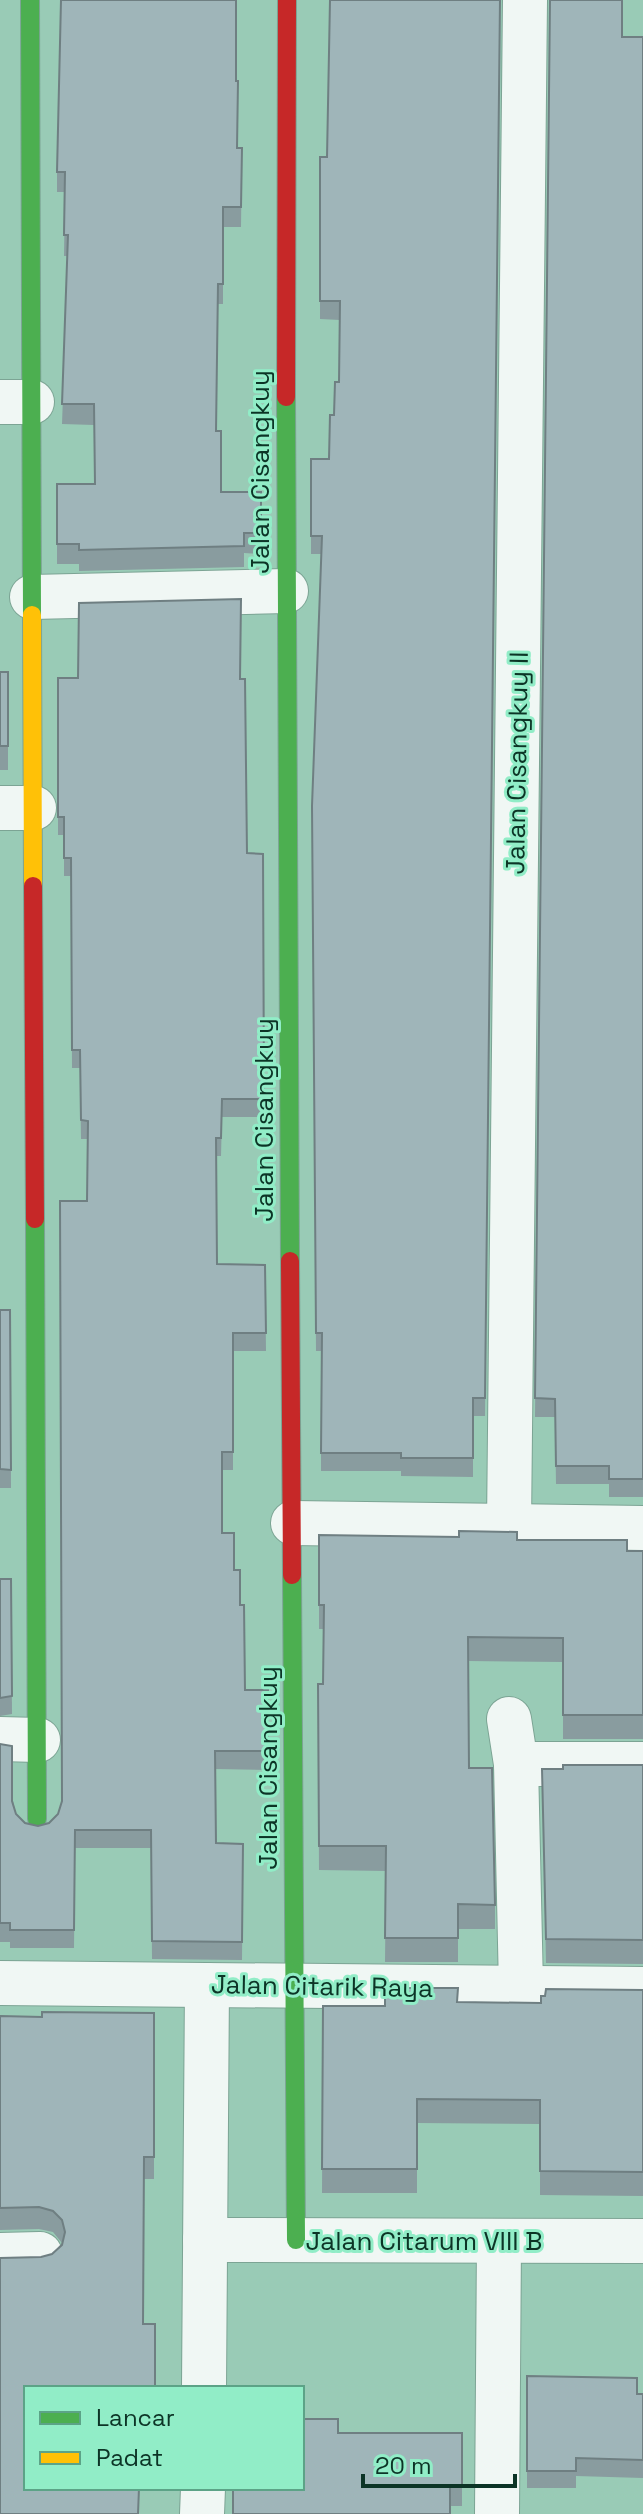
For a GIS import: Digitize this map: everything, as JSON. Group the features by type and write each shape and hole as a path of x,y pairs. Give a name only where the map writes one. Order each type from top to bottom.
{"street":[{"path":"30,0 16,402 32,597 17,808 19,1739 37,1819"},
{"name":"Jalan Cisangkuy","path":"287,0 286,591 296,2240"},
{"name":"Jalan Cisangkuy II","path":"509,1526 525,0"},
{"path":"32,597 286,591"},
{"path":"293,1523 643,1528"},
{"path":"509,1719 516,1764 521,1987"},
{"path":"516,1764 643,1764"},
{"name":"Jalan Citarik Raya","path":"0,1983 643,1989"},
{"path":"204,2386 207,1985"},
{"name":"Jalan Citarum VIII B","path":"205,2240 643,2241"},
{"path":"497,2514 499,2241"},
{"path":"202,2514 203,2490"}],"building":[{"path":"61,0 236,0 237,148 242,148 241,207 223,207 223,284 218,284 216,431 221,431 221,492 261,492 261,533 244,533 244,546 79,550 79,544 57,544 57,484 95,484 94,404 62,404 68,235 64,235 65,172 57,172"},
{"path":"330,0 500,0 485,1398 473,1398 473,1458 401,1458 401,1453 321,1453 322,1333 316,1333 312,806 322,536 311,536 311,459 329,459 330,415 334,415 335,382 339,382 340,301 320,301 320,157 327,157"},
{"path":"550,0 622,0 622,37 643,37 643,1479 609,1479 609,1466 556,1466 555,1399 535,1398"},
{"path":"241,599 240,679 245,679 247,853 263,854 264,1099 222,1099 221,1138 216,1138 217,1264 265,1265 266,1333 233,1333 233,1452 222,1452 222,1533 234,1533 234,1570 240,1570 240,1605 244,1605 245,1690 268,1690 268,1751 215,1751 216,1843 243,1844 242,1942 152,1941 151,1830 75,1830 74,1930 10,1930 10,1923 0,1923 0,1744 12,1746 12,1801 16,1814 25,1823 38,1826 49,1823 58,1814 62,1801 60,1201 87,1201 88,1121 81,1120 80,1050 72,1050 71,858 64,858 64,817 58,817 58,678 78,678 79,603"},
{"path":"0,672 8,672 8,746 0,746"},
{"path":"0,1310 10,1310 11,1470 0,1469"},
{"path":"459,1531 517,1532 517,1540 627,1540 627,1551 643,1551 643,1715 563,1715 563,1638 468,1637 469,1768 492,1768 495,1905 458,1904 458,1938 385,1938 386,1846 319,1846 318,1684 323,1684 324,1605 319,1605 319,1535 459,1537"},
{"path":"0,1579 11,1579 12,1696 0,1698"},
{"path":"563,1765 643,1765 643,1940 546,1939 542,1769 563,1769"},
{"path":"385,1988 458,1988 457,2002 541,2003 546,1989 643,1990 643,2172 540,2171 540,2100 417,2099 417,2169 322,2169 323,2006 385,2006"},
{"path":"42,2012 154,2013 154,2157 144,2157 143,2324 155,2324 155,2386 24,2386 24,2490 139,2490 138,2514 0,2514 0,2258 52,2254 62,2245 65,2232 62,2220 53,2211 39,2207 0,2208 0,2016 42,2017"},
{"path":"527,2376 637,2378 637,2394 643,2394 643,2460 576,2458 576,2471 527,2471"},
{"path":"304,2419 338,2419 338,2433 462,2433 462,2486 450,2486 450,2514 233,2514 233,2490 304,2490"}],"traffic: fast":[{"path":"30,0 32,615"},
{"path":"286,397 290,1261"},
{"path":"35,1219 37,1819"},
{"path":"292,1575 296,2240"}],"traffic: slow":[{"path":"32,615 33,886"}],"traffic: jam":[{"path":"286,397 287,0"},
{"path":"33,886 35,1219"},
{"path":"290,1261 292,1575"}]}
